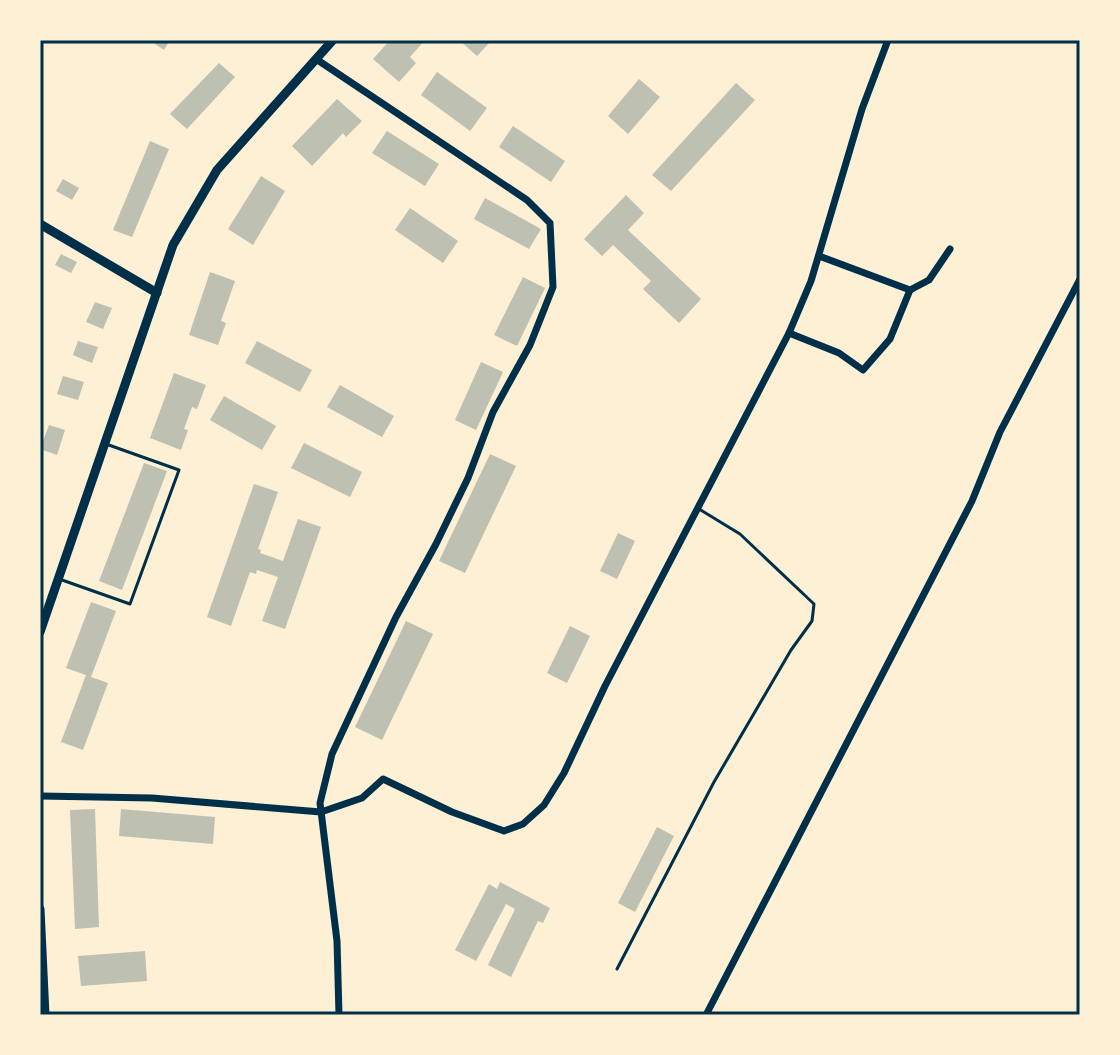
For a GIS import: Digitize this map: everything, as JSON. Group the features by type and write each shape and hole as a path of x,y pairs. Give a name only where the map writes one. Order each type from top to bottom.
{"street":[{"path":"40,632 173,245 217,170 333,40"},
{"path":"40,796 152,798 321,812 362,798 383,779 452,812 504,831 523,824 544,805 564,773 605,686 789,333 819,256 858,122 888,40"},
{"path":"316,59 527,200 550,223 553,287 530,345 493,412 468,478 396,617 332,754 320,803 337,941 339,1015"},
{"path":"40,224 157,293"},
{"path":"789,333 839,353 863,370 890,339 910,290 929,280 950,249"},
{"path":"819,256 910,290"},
{"path":"706,1015 972,501 1000,432 1080,279"},
{"path":"40,909 45,1015"}],"lane":[{"path":"59,578 130,604 179,470 105,444"},
{"path":"617,969 714,782 791,650 812,621 814,604 802,590 740,534 699,509"}],"building":[{"path":"149,40 170,40 164,50"},
{"path":"390,40 425,40 410,57 416,63 399,82 373,59"},
{"path":"459,40 492,40 477,56"},
{"path":"219,63 235,77 187,129 170,114"},
{"path":"437,72 487,108 470,131 421,95"},
{"path":"639,79 660,97 628,134 608,116"},
{"path":"736,83 755,100 671,191 652,175"},
{"path":"337,99 362,121 346,137 343,133 312,166 292,146"},
{"path":"513,126 565,161 551,182 499,147"},
{"path":"387,131 439,164 425,186 372,153"},
{"path":"150,141 169,149 132,237 113,230"},
{"path":"261,176 285,191 253,245 228,229"},
{"path":"63,179 79,188 72,200 56,191"},
{"path":"626,195 644,213 628,230 701,299 679,323 643,289 651,281 613,245 602,256 584,239"},
{"path":"485,198 541,229 529,249 474,219"},
{"path":"410,208 458,241 443,263 395,230"},
{"path":"61,254 77,262 71,273 55,265"},
{"path":"210,272 235,281 221,321 226,323 218,345 189,335"},
{"path":"523,277 545,288 517,346 494,335"},
{"path":"95,302 112,308 103,329 86,322"},
{"path":"78,341 98,347 92,363 73,355"},
{"path":"257,341 312,370 300,392 245,363"},
{"path":"481,362 503,372 476,430 455,420"},
{"path":"174,373 206,385 197,409 192,407 181,450 150,438"},
{"path":"63,376 84,382 78,400 57,394"},
{"path":"340,385 394,416 382,437 327,407"},
{"path":"224,396 276,426 262,450 210,420"},
{"path":"49,425 65,430 57,455 40,449"},
{"path":"304,443 362,472 350,497 291,468"},
{"path":"490,454 516,466 465,573 439,561"},
{"path":"144,463 167,471 122,590 99,581"},
{"path":"254,484 278,492 258,549 260,553 283,561 298,519 321,527 285,629 262,621 278,577 257,570 256,574 250,572 231,626 207,617"},
{"path":"618,533 635,541 617,579 600,571"},
{"path":"91,602 116,611 91,677 108,683 83,750 61,742 86,675 66,668"},
{"path":"406,621 433,634 382,740 355,727"},
{"path":"570,626 590,636 567,683 547,673"},
{"path":"95,809 99,927 75,929 70,810"},
{"path":"121,809 215,817 213,844 119,836"},
{"path":"657,827 674,836 635,912 618,903"},
{"path":"500,882 550,908 543,923 538,921 511,977 488,965 515,909 506,904 476,961 455,950 489,884 497,889"},
{"path":"145,951 147,981 81,986 78,956"}]}
